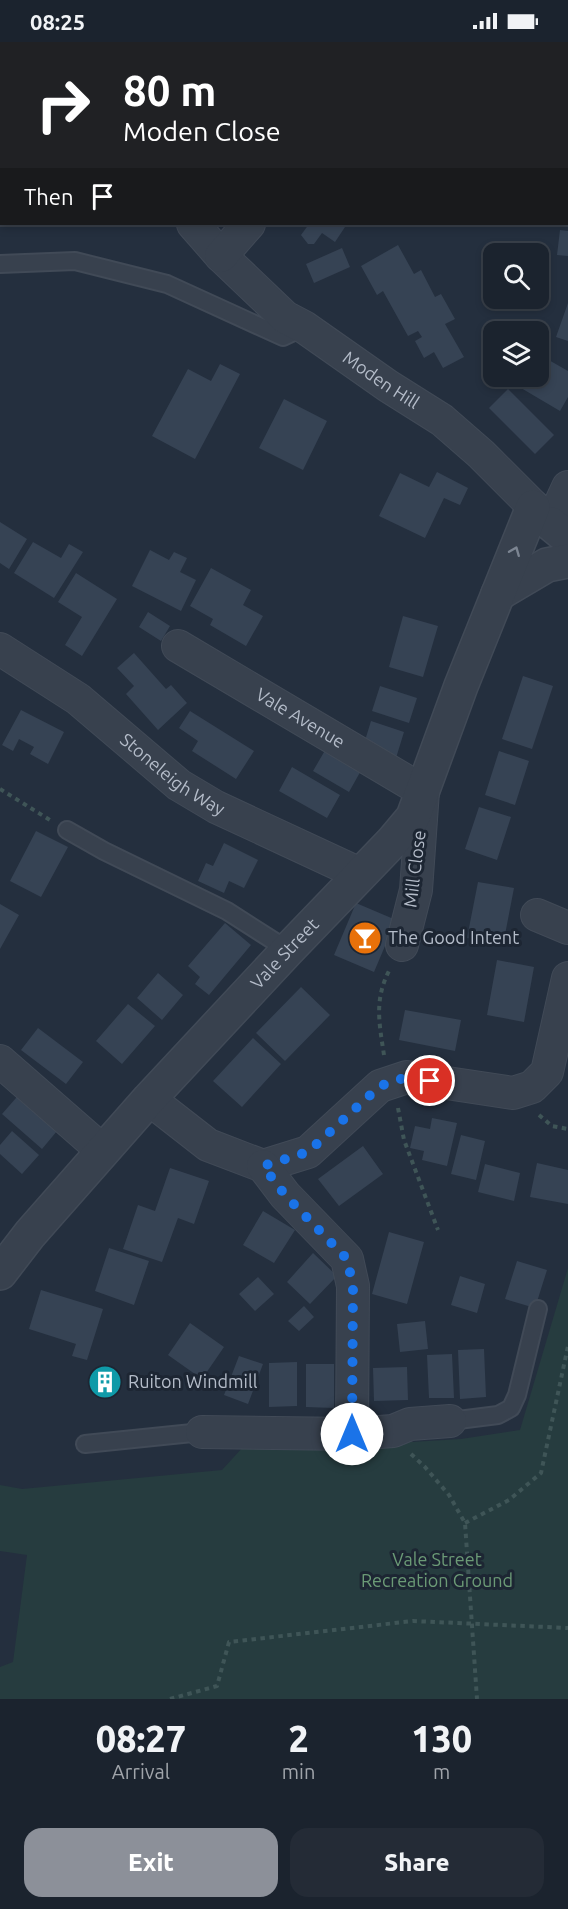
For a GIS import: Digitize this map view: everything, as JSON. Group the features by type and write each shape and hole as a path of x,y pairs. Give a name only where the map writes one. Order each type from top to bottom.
{"street":[{"name":"Moden Hill","path":"193,225 221,256 285,317 304,327 388,386 442,420 481,454 551,523"},
{"path":"221,256 248,225"},
{"path":"551,523 568,487"},
{"name":"Vale Street","path":"0,1273 30,1234 149,1099 360,874 393,842 413,817 461,686 498,594 551,523"},
{"path":"498,594 547,566 568,561"},
{"name":"Vale Avenue","path":"178,646 423,791"},
{"name":"Stoneleigh Way","path":"0,650 78,699 179,785 216,807 360,874"},
{"name":"Mill Close","path":"402,945 416,890 423,791"},
{"path":"537,915 568,928"},
{"path":"263,1166 308,1152 380,1086 407,1077 513,1093 532,1087 547,1072 568,978"},
{"path":"0,1061 103,1150"},
{"path":"149,1099 208,1144 263,1166 285,1195 347,1259 353,1286 352,1434"},
{"path":"202,1431 352,1434 393,1431 410,1425 450,1421"}],"lane":[{"path":"0,264 75,261 167,284 283,337 304,327"},
{"path":"67,830 104,851 227,911 288,950"},
{"path":"450,1421 498,1415 511,1408 517,1395 538,1309"},
{"path":"85,1444 202,1431"}],"path":[{"path":"0,789 67,830"},
{"path":"465,1523 508,1500 541,1473 568,1346"},
{"path":"386,1431 431,1474 449,1495 465,1523 477,1699"},
{"path":"170,1699 217,1686 229,1642 413,1621 568,1628"}],"green space":[{"name":"Vale Street Recreation Ground","path":"568,1268 568,1699 0,1699 0,1667 13,1662 27,1555 0,1551 0,1485 22,1489 222,1470 244,1446 289,1449 378,1444 461,1439 520,1430"}],"building":[{"path":"308,225 346,225 335,242 322,233 314,244 308,244 301,235"},
{"path":"560,230 568,231 568,256 557,255"},
{"path":"398,245 414,274 421,270 435,297 441,294 455,319 445,324 464,357 443,368 434,352 424,358 415,341 422,337 418,331 408,336 383,291 377,295 361,266"},
{"path":"342,248 350,267 314,283 306,264"},
{"path":"568,303 568,341 556,337"},
{"path":"549,360 568,371 568,397 560,411 521,388 549,387"},
{"path":"220,364 240,374 195,459 152,436 188,369 211,381"},
{"path":"508,389 554,435 535,454 489,408"},
{"path":"284,399 327,421 303,470 259,448"},
{"path":"437,472 468,488 460,505 444,498 425,538 379,516 400,473 429,487"},
{"path":"0,522 27,539 9,569 0,563"},
{"path":"33,542 61,558 69,544 83,552 54,598 14,573"},
{"path":"150,550 169,560 174,552 187,558 180,572 196,580 181,611 132,586"},
{"path":"211,568 251,590 243,605 263,616 246,646 210,625 213,619 190,606"},
{"path":"76,573 117,599 82,656 65,645 82,617 58,602"},
{"path":"148,612 170,626 161,641 139,627"},
{"path":"403,616 438,626 423,677 389,667"},
{"path":"134,653 166,689 171,685 187,703 158,730 126,694 134,686 117,668"},
{"path":"523,676 553,686 532,749 502,739"},
{"path":"380,686 417,698 409,723 372,711"},
{"path":"21,710 64,732 48,764 30,754 34,747 19,739 13,751 2,745"},
{"path":"190,711 254,751 236,779 192,751 198,741 179,728"},
{"path":"371,721 404,732 396,758 363,747"},
{"path":"327,747 363,767 349,792 313,771"},
{"path":"499,751 529,761 515,805 485,795"},
{"path":"292,767 340,795 327,818 279,791"},
{"path":"479,807 511,817 497,860 465,849"},
{"path":"36,831 68,847 41,897 10,881"},
{"path":"224,843 258,860 244,888 229,881 224,893 198,881 206,863 213,866"},
{"path":"478,882 514,888 503,945 467,938"},
{"name":"The Good Intent","path":"356,903 396,920 374,972 334,955"},
{"path":"0,904 19,915 0,949"},
{"path":"225,923 251,945 209,995 195,984 200,977 188,966"},
{"path":"497,960 534,967 524,1022 487,1015"},
{"path":"158,973 183,995 162,1020 137,998"},
{"path":"301,987 330,1015 285,1061 256,1033"},
{"path":"128,1004 155,1026 122,1064 96,1041"},
{"path":"405,1010 461,1020 455,1051 399,1040"},
{"path":"38,1028 83,1062 66,1084 21,1050"},
{"path":"253,1038 281,1064 242,1107 213,1081"},
{"path":"23,1090 62,1125 42,1149 2,1114"},
{"path":"432,1118 457,1123 447,1166 422,1160 424,1151 410,1148 415,1126 430,1129"},
{"path":"12,1131 39,1155 22,1174 0,1154 0,1145"},
{"path":"461,1135 485,1141 476,1180 451,1174"},
{"path":"363,1146 383,1174 339,1206 318,1179"},
{"path":"537,1163 568,1170 568,1204 530,1197"},
{"path":"485,1164 520,1173 514,1201 478,1192"},
{"path":"170,1168 209,1181 194,1224 178,1218 162,1262 123,1249 138,1205 155,1211"},
{"path":"263,1211 295,1230 274,1263 243,1245"},
{"path":"389,1232 424,1242 407,1304 372,1294"},
{"path":"109,1248 149,1261 134,1305 95,1291"},
{"path":"313,1253 337,1276 310,1304 287,1282"},
{"path":"517,1261 547,1270 535,1308 505,1299"},
{"path":"460,1276 485,1284 477,1313 451,1305"},
{"path":"258,1277 274,1294 255,1311 239,1294"},
{"path":"41,1290 103,1309 87,1360 72,1356 76,1344 29,1329"},
{"path":"304,1306 314,1317 299,1331 288,1321"},
{"path":"425,1321 428,1349 400,1352 397,1324"},
{"path":"190,1323 224,1347 202,1379 168,1355"},
{"path":"484,1349 486,1397 460,1399 458,1350"},
{"path":"452,1354 454,1398 429,1398 427,1355"},
{"path":"239,1356 263,1364 248,1404 224,1395"},
{"path":"297,1362 297,1406 269,1407 269,1363"},
{"path":"306,1364 334,1364 334,1408 306,1407"},
{"path":"407,1367 408,1400 374,1401 373,1368"},
{"name":"Ruiton Windmill","path":"105,1372 112,1375 115,1382 112,1389 105,1392 98,1389 95,1382 98,1375"}],"place":[{"name":"The Good Intent","path":"365,938"},
{"name":"Ruiton Windmill","path":"105,1382"}],"route":[{"path":"352,1434 353,1286 347,1259 285,1195 263,1166 308,1152 380,1086 407,1077 430,1081"}]}
